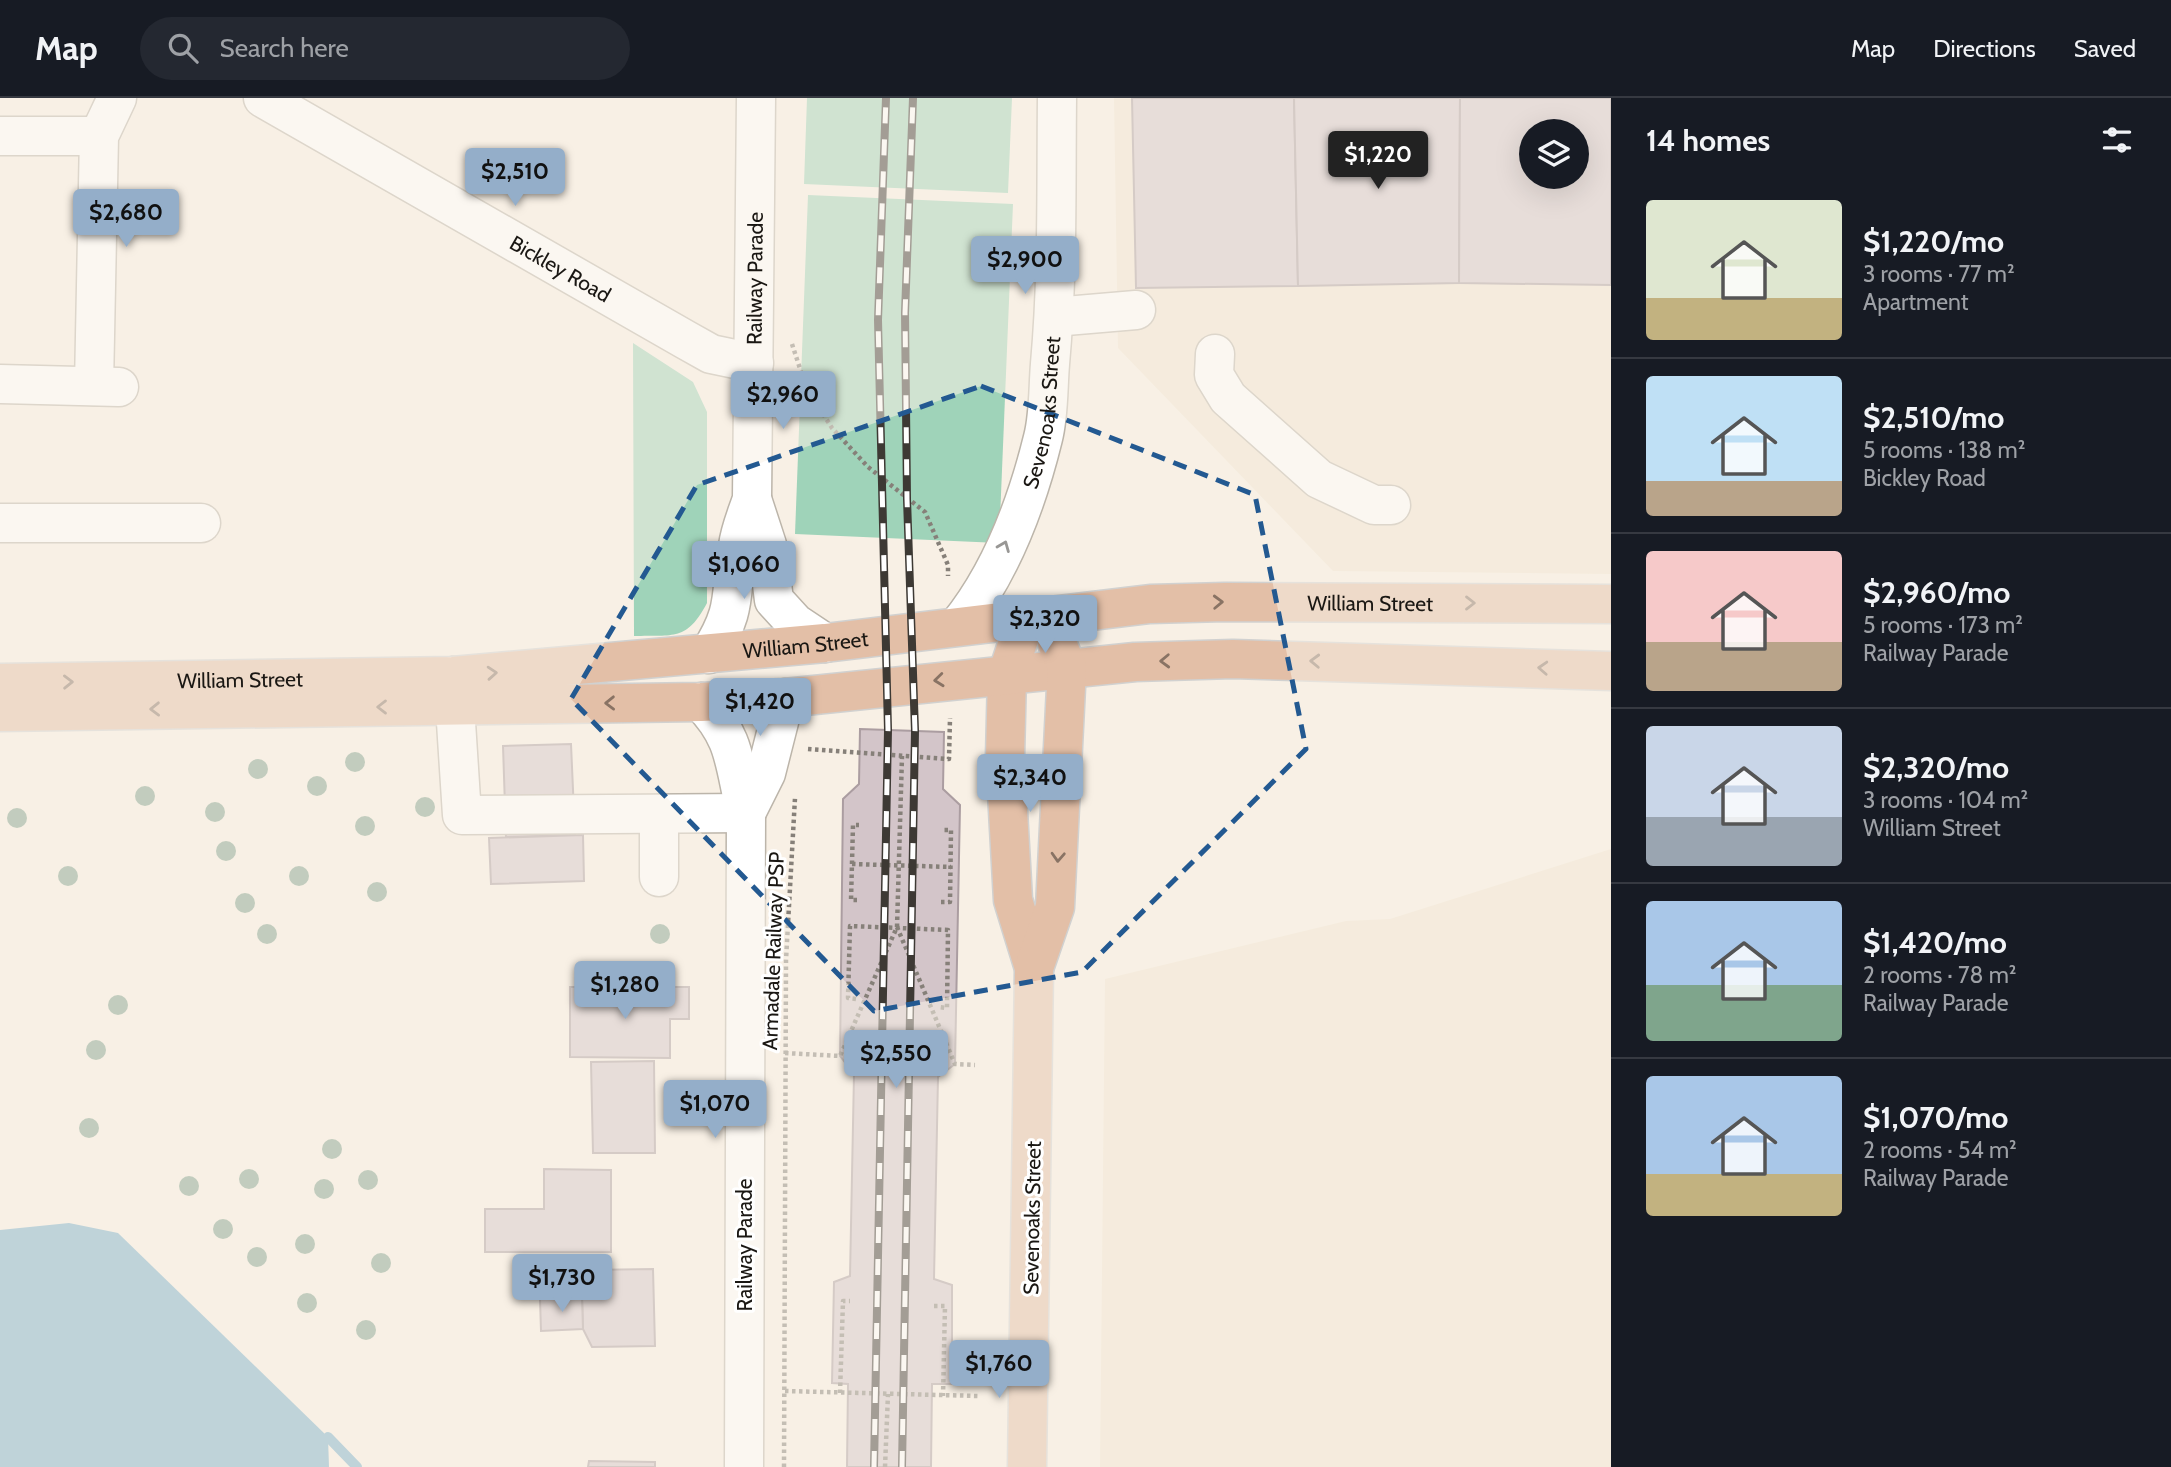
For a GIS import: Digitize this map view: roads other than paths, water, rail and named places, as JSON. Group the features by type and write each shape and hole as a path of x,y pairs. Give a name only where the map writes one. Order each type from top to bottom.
{"main road":[{"name":"William Street","path":"0,712 454,691 709,654 825,643 1150,604 1611,604"},
{"name":"Sevenoaks Street","path":"1034,968 1055,907 1067,667 1035,616"},
{"name":"Sevenoaks Street","path":"1027,1467 1034,968 1013,900 1005,757 1007,675 1035,616"},
{"name":"William Street","path":"0,683 454,691 701,702 785,698 1067,667 1233,659 1611,671"}],"street":[{"path":"0,384 107,387 99,136 117,98"},
{"name":"Bickley Road","path":"263,98 694,345 731,360 754,363"},
{"name":"Railway Parade","path":"709,654 723,632 734,603 738,545 752,499 756,98"},
{"name":"Sevenoaks Street","path":"958,626 978,601 994,571 1024,500 1044,436 1054,317 1057,98"},
{"path":"0,136 99,136"},
{"path":"1054,317 1136,310"},
{"path":"1215,354 1214,375 1219,386 1285,435 1319,479 1374,505 1391,505"},
{"name":"Railway Parade","path":"752,499 767,545 774,600 795,623 825,643"},
{"path":"0,523 201,523"},
{"path":"454,691 462,814 746,813"},
{"name":"Railway Parade","path":"746,813 766,773 785,698"},
{"name":"Railway Parade","path":"701,702 723,726 730,742 746,813 744,1467"},
{"path":"659,814 659,877"}],"water":[{"path":"69,1223 118,1233 328,1437 329,1467 0,1467 0,1230"}],"waterway":[{"path":"328,1437 357,1467"}],"railway":[{"path":"874,1467 888,730 878,320 886,98"},
{"path":"902,1467 915,731 907,499 905,313 913,98"}]}
